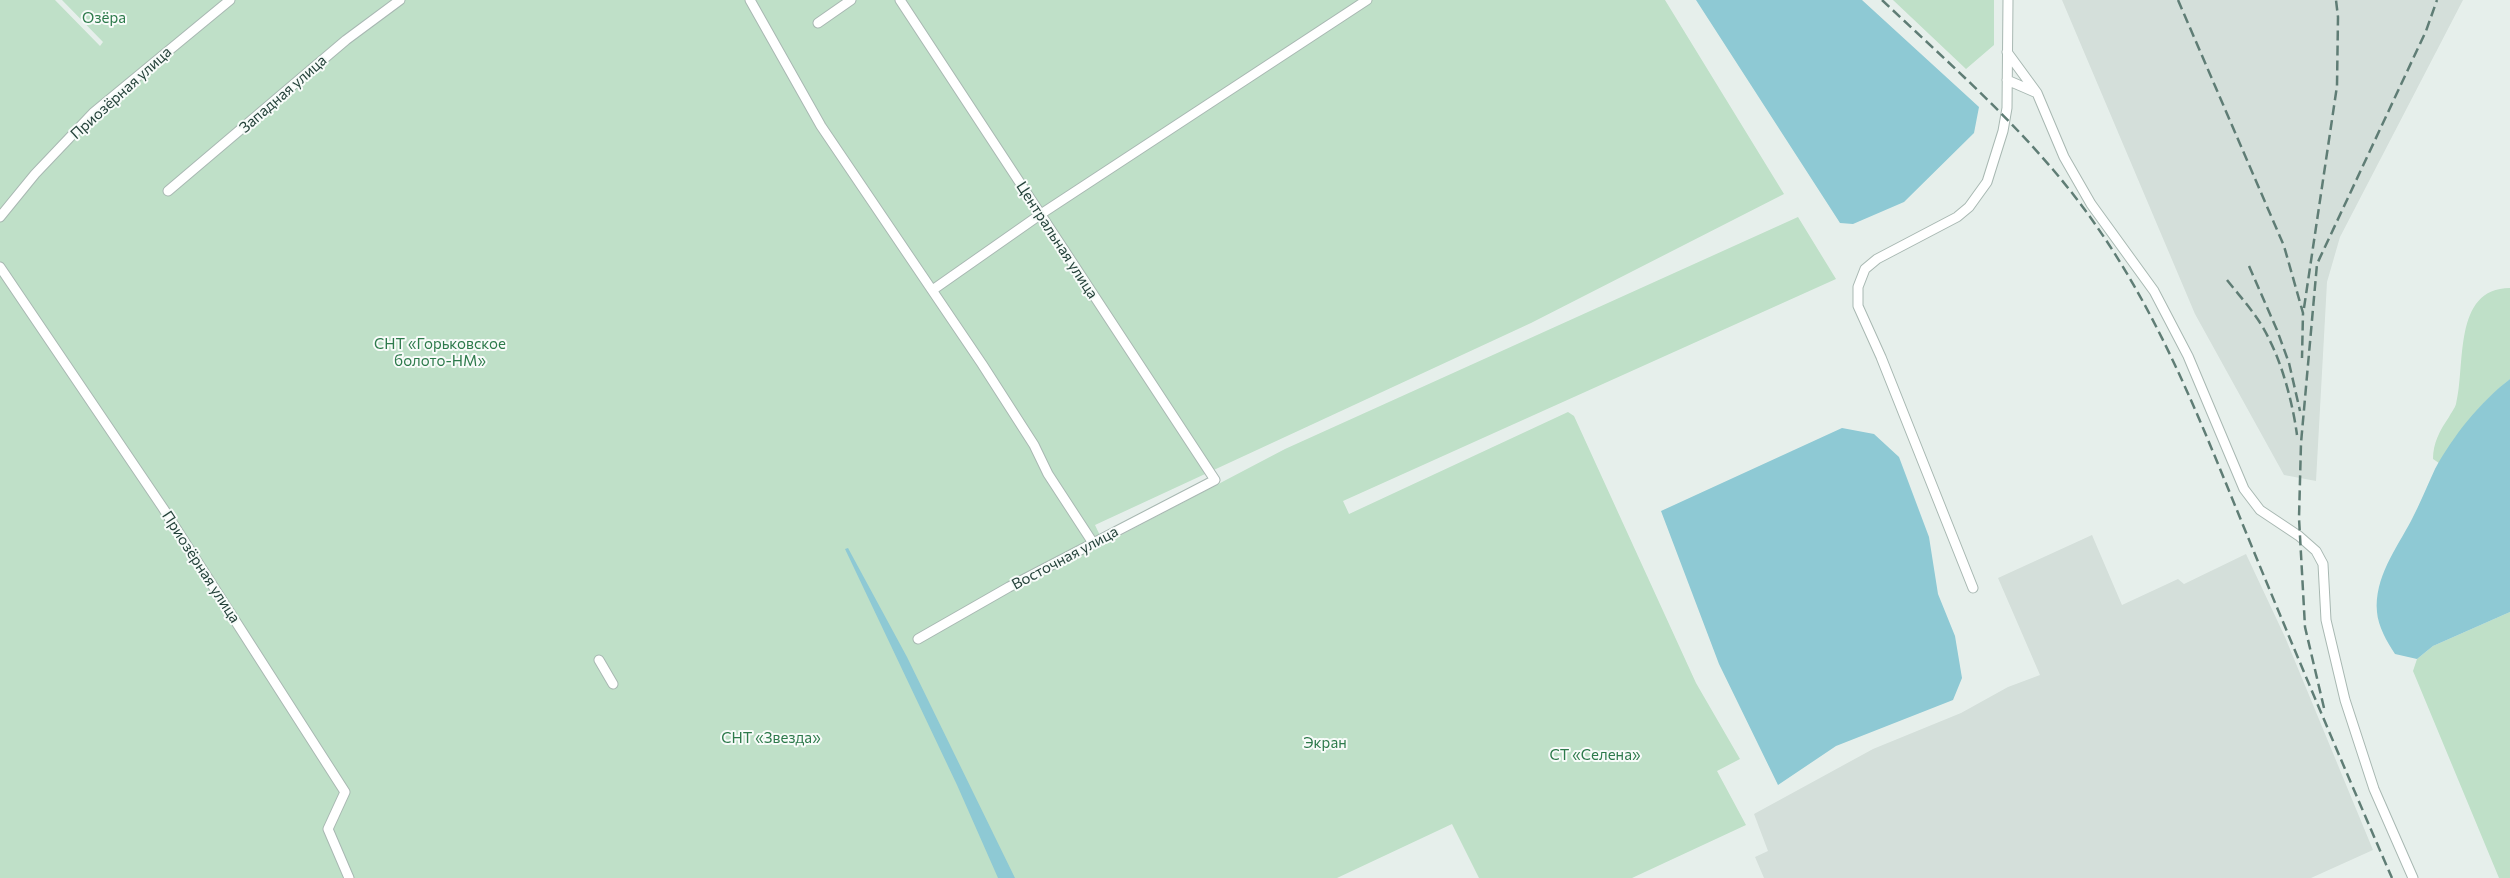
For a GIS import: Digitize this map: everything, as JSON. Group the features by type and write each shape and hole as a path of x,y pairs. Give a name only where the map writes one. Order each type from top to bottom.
{"street":[{"name":"Приозёрная улица","path":"0,217 35,174 93,113 230,0"},
{"name":"Западная улица","path":"168,191 346,40 400,0"},
{"path":"750,0 825,133 934,289 1034,445 1048,474 1094,543"},
{"path":"818,23 851,0"},
{"name":"Центральная улица","path":"900,0 1214,480"},
{"path":"934,289 1041,214 1367,0"},
{"path":"1973,588 1881,357 1858,306 1858,287 1865,269 1877,260 1944,226 1969,207 1988,182 2003,131 2007,108 2008,0"},
{"path":"2007,52 2037,93 2064,157 2091,204 2154,291 2188,356 2244,489 2260,510 2299,536 2310,546 2323,564 2326,620 2345,700 2374,789 2413,878"},
{"path":"2007,80 2037,93"},
{"name":"Приозёрная улица","path":"0,267 163,508 345,792 328,829 349,878"},
{"name":"Восточная улица","path":"918,639 1214,480"},
{"path":"600,660 613,684"}],"shaded area":[{"path":"2062,0 2463,0 2340,237 2327,282 2316,481 2284,475 2195,314"},
{"path":"2092,535 2122,605 2178,579 2184,584 2246,554 2285,637 2373,850 2311,878 1764,878 1755,857 1768,851 1754,814 1873,749 1961,713 2008,687 2040,675 1998,578"}],"green space":[{"name":"СНТ «Горьковское болото-НМ»","path":"0,0 55,0 100,46 103,42 62,0 1665,0 1784,194 1531,323 1095,525 1104,544 1285,449 1798,217 1836,279 1343,501 1349,514 1568,412 1574,416 1696,683 1740,759 1717,771 1746,825 1632,878 1479,878 1452,824 1337,878 0,878"},
{"path":"1893,0 1994,0 1994,45 1966,69"},
{"path":"2510,288 2510,379 2489,397 2471,418 2439,463 2433,459 2434,448 2440,432 2456,404 2462,351 2470,315 2478,301 2491,291"},
{"path":"2510,612 2510,878 2499,878 2413,671 2417,659 2433,646"}],"water":[{"path":"1696,0 1862,0 1979,107 1974,133 1904,202 1853,224 1840,223"},
{"path":"2510,379 2510,612 2433,646 2417,659 2395,654 2381,628 2377,612 2379,587 2387,564 2414,515 2435,469 2450,444 2488,398"},
{"path":"1842,428 1874,434 1899,457 1929,537 1938,594 1955,636 1962,678 1953,700 1836,746 1778,785 1719,664 1661,511"},
{"path":"848,548 907,657 1015,878 998,878 957,785 845,549"}],"railway":[{"path":"1882,0 2021,134 2072,193 2119,260 2160,334 2179,373 2392,878"},
{"path":"2178,0 2284,246 2303,313 2302,358"},
{"path":"2304,308 2337,86 2338,17 2336,0"},
{"path":"2324,708 2305,627 2299,518 2301,443 2317,264 2426,31 2437,0"},
{"path":"2249,266 2289,363 2300,411"},
{"path":"2227,280 2265,331 2279,361 2287,386 2297,435"}],"park label":[{"name":"Озёра","path":"104,18"},
{"name":"СНТ «Звезда»","path":"771,738"},
{"name":"Экран","path":"1325,743"},
{"name":"СТ «Селена»","path":"1595,755"}]}
